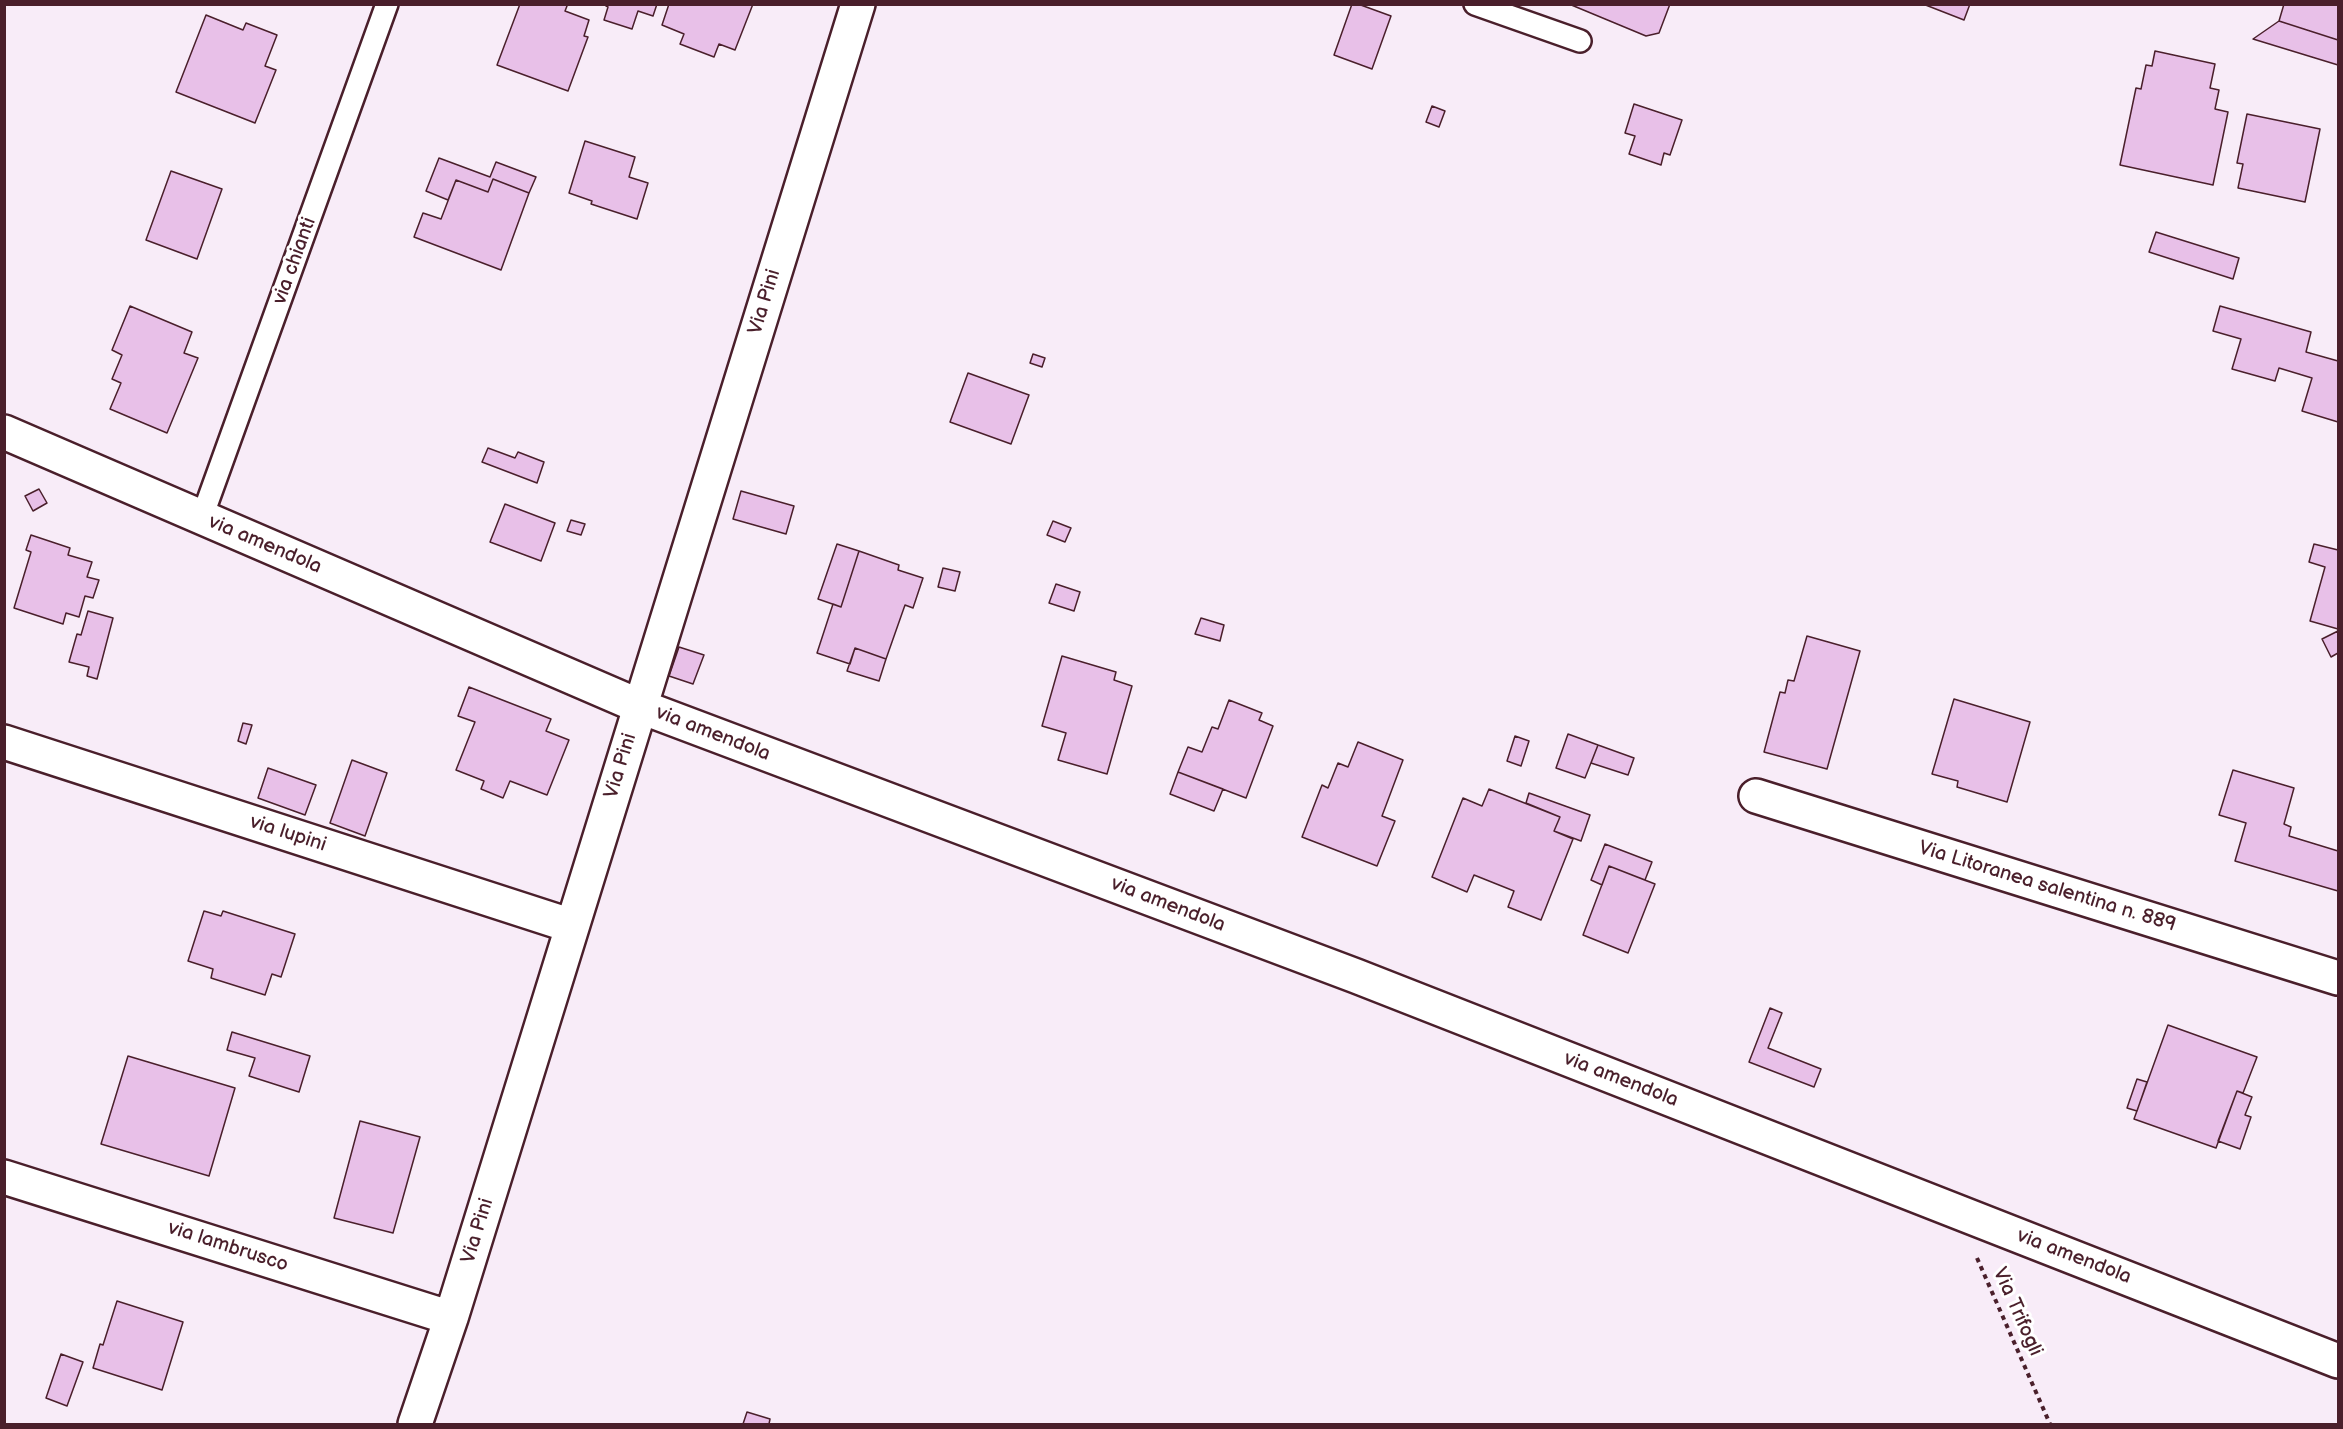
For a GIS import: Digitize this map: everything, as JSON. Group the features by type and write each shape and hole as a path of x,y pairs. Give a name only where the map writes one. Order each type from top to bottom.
{"street":[{"name":"Via Pini","path":"416,1425 858,4"},
{"name":"via amendola","path":"4,432 639,706 1356,976 2338,1361"},
{"name":"via lupini","path":"4,742 572,926"},
{"name":"Via Litoranea salentina n. 889","path":"1756,796 2338,978"},
{"name":"via lambrusco","path":"4,1177 451,1318"}],"lane":[{"name":"via chianti","path":"202,517 387,4"},
{"path":"1475,4 1580,41"}],"path":[{"name":"Via Trifogli","path":"1956,1211 2050,1425"}],"building":[{"path":"520,4 564,4 567,6 565,11 589,20 584,36 588,37 568,91 497,65"},
{"path":"603,4 657,4 653,16 638,11 632,29 604,20 608,7"},
{"path":"669,4 753,4 735,50 719,44 714,57 680,44 684,34 662,25"},
{"path":"1352,4 1391,16 1372,69 1334,55"},
{"path":"1569,4 1670,4 1659,33 1646,36"},
{"path":"1923,4 1970,4 1964,20"},
{"path":"2284,4 2338,4 2338,40 2279,21"},
{"path":"206,15 243,30 246,23 277,35 265,66 276,70 255,123 176,92"},
{"path":"2279,21 2338,40 2338,65 2253,39"},
{"path":"2155,51 2215,64 2210,88 2219,90 2215,109 2228,112 2213,185 2120,165 2136,88 2141,89 2146,65 2152,66"},
{"path":"1634,104 1682,120 1670,155 1664,153 1661,165 1629,154 1635,136 1625,133"},
{"path":"1432,106 1445,111 1439,127 1426,122"},
{"path":"2247,114 2320,129 2305,202 2238,188 2243,164 2237,163"},
{"path":"585,141 635,157 629,177 648,183 637,219 591,204 592,201 569,193"},
{"path":"439,158 490,177 496,162 536,177 529,193 493,179 488,192 456,180 448,200 426,191"},
{"path":"171,171 222,189 197,259 146,240"},
{"path":"493,179 529,193 501,270 414,237 423,213 441,219 456,180 488,192"},
{"path":"2156,232 2239,258 2233,279 2149,252"},
{"path":"130,306 192,332 184,353 198,358 167,433 110,409 121,383 112,379 122,355 112,350"},
{"path":"2220,306 2311,332 2306,352 2338,361 2338,422 2302,411 2312,378 2279,368 2275,381 2232,369 2241,339 2213,331"},
{"path":"1033,354 1045,358 1042,367 1030,363"},
{"path":"968,373 1029,395 1011,444 950,422"},
{"path":"488,448 515,458 518,452 544,462 537,483 482,462"},
{"path":"39,489 47,503 33,511 25,496"},
{"path":"741,491 794,506 786,534 733,519"},
{"path":"505,504 555,523 541,561 490,542"},
{"path":"571,520 585,524 581,535 567,531"},
{"path":"1053,521 1071,528 1065,542 1047,535"},
{"path":"31,535 70,548 68,555 92,562 87,577 99,580 93,598 85,596 79,617 66,613 63,624 14,608 31,552 26,550"},
{"path":"837,544 859,551 841,607 818,599"},
{"path":"2314,544 2338,550 2338,629 2310,621 2325,567 2309,562"},
{"path":"859,551 899,565 898,570 923,578 913,608 905,605 886,659 855,648 850,664 817,653 833,604 841,607"},
{"path":"943,568 960,572 955,591 938,587"},
{"path":"1056,584 1080,592 1074,611 1049,603"},
{"path":"88,611 113,618 97,679 87,676 89,667 69,662 77,634 81,635"},
{"path":"1201,618 1224,625 1220,641 1195,634"},
{"path":"2338,631 2338,653 2331,657 2322,639"},
{"path":"1807,636 1860,651 1827,769 1764,752 1780,692 1785,693 1788,680 1794,681"},
{"path":"679,647 704,655 693,684 669,676"},
{"path":"855,648 886,659 879,681 847,671"},
{"path":"1062,656 1116,672 1114,680 1132,686 1107,774 1058,760 1066,733 1042,726"},
{"path":"469,687 551,719 546,731 569,740 547,795 510,781 503,798 481,789 484,781 456,770 475,722 458,716"},
{"path":"1954,699 2030,722 2007,802 1957,787 1958,781 1932,774"},
{"path":"1229,700 1262,713 1259,720 1273,726 1246,798 1178,772 1188,747 1202,752 1212,727 1218,729"},
{"path":"243,723 252,725 246,744 238,741"},
{"path":"1568,734 1598,745 1585,778 1556,768"},
{"path":"1515,736 1529,741 1521,766 1507,761"},
{"path":"1358,742 1403,760 1382,816 1395,821 1377,866 1302,837 1322,785 1328,788 1338,763 1348,767"},
{"path":"1598,745 1634,758 1628,775 1591,763"},
{"path":"352,760 387,773 365,836 330,823"},
{"path":"268,768 316,785 305,815 258,798"},
{"path":"2233,770 2294,788 2284,824 2291,827 2289,836 2338,851 2338,891 2235,861 2246,823 2219,815"},
{"path":"1178,772 1223,789 1214,811 1170,794"},
{"path":"1489,789 1560,817 1554,831 1573,839 1541,920 1508,907 1514,891 1474,875 1467,892 1432,877 1463,798 1482,806"},
{"path":"1529,793 1590,815 1581,841 1554,831 1560,817 1526,803"},
{"path":"1605,844 1652,862 1645,880 1609,866 1602,885 1591,880"},
{"path":"1609,866 1655,884 1628,953 1583,935"},
{"path":"204,911 221,916 223,911 295,934 281,977 272,974 265,995 211,978 213,969 188,961"},
{"path":"1770,1008 1782,1013 1768,1048 1821,1069 1814,1087 1749,1062"},
{"path":"2168,1025 2257,1057 2243,1093 2237,1091 2216,1148 2134,1119"},
{"path":"232,1032 310,1056 299,1092 249,1076 255,1058 227,1050"},
{"path":"128,1056 235,1088 209,1176 101,1144"},
{"path":"2137,1079 2147,1082 2137,1111 2127,1108"},
{"path":"2237,1091 2252,1097 2245,1115 2251,1117 2240,1149 2218,1141"},
{"path":"360,1121 420,1137 393,1233 334,1218"},
{"path":"117,1301 183,1322 162,1390 93,1368"},
{"path":"61,1354 83,1362 67,1406 46,1398"},
{"path":"747,1412 770,1419 769,1424 743,1424"}]}
